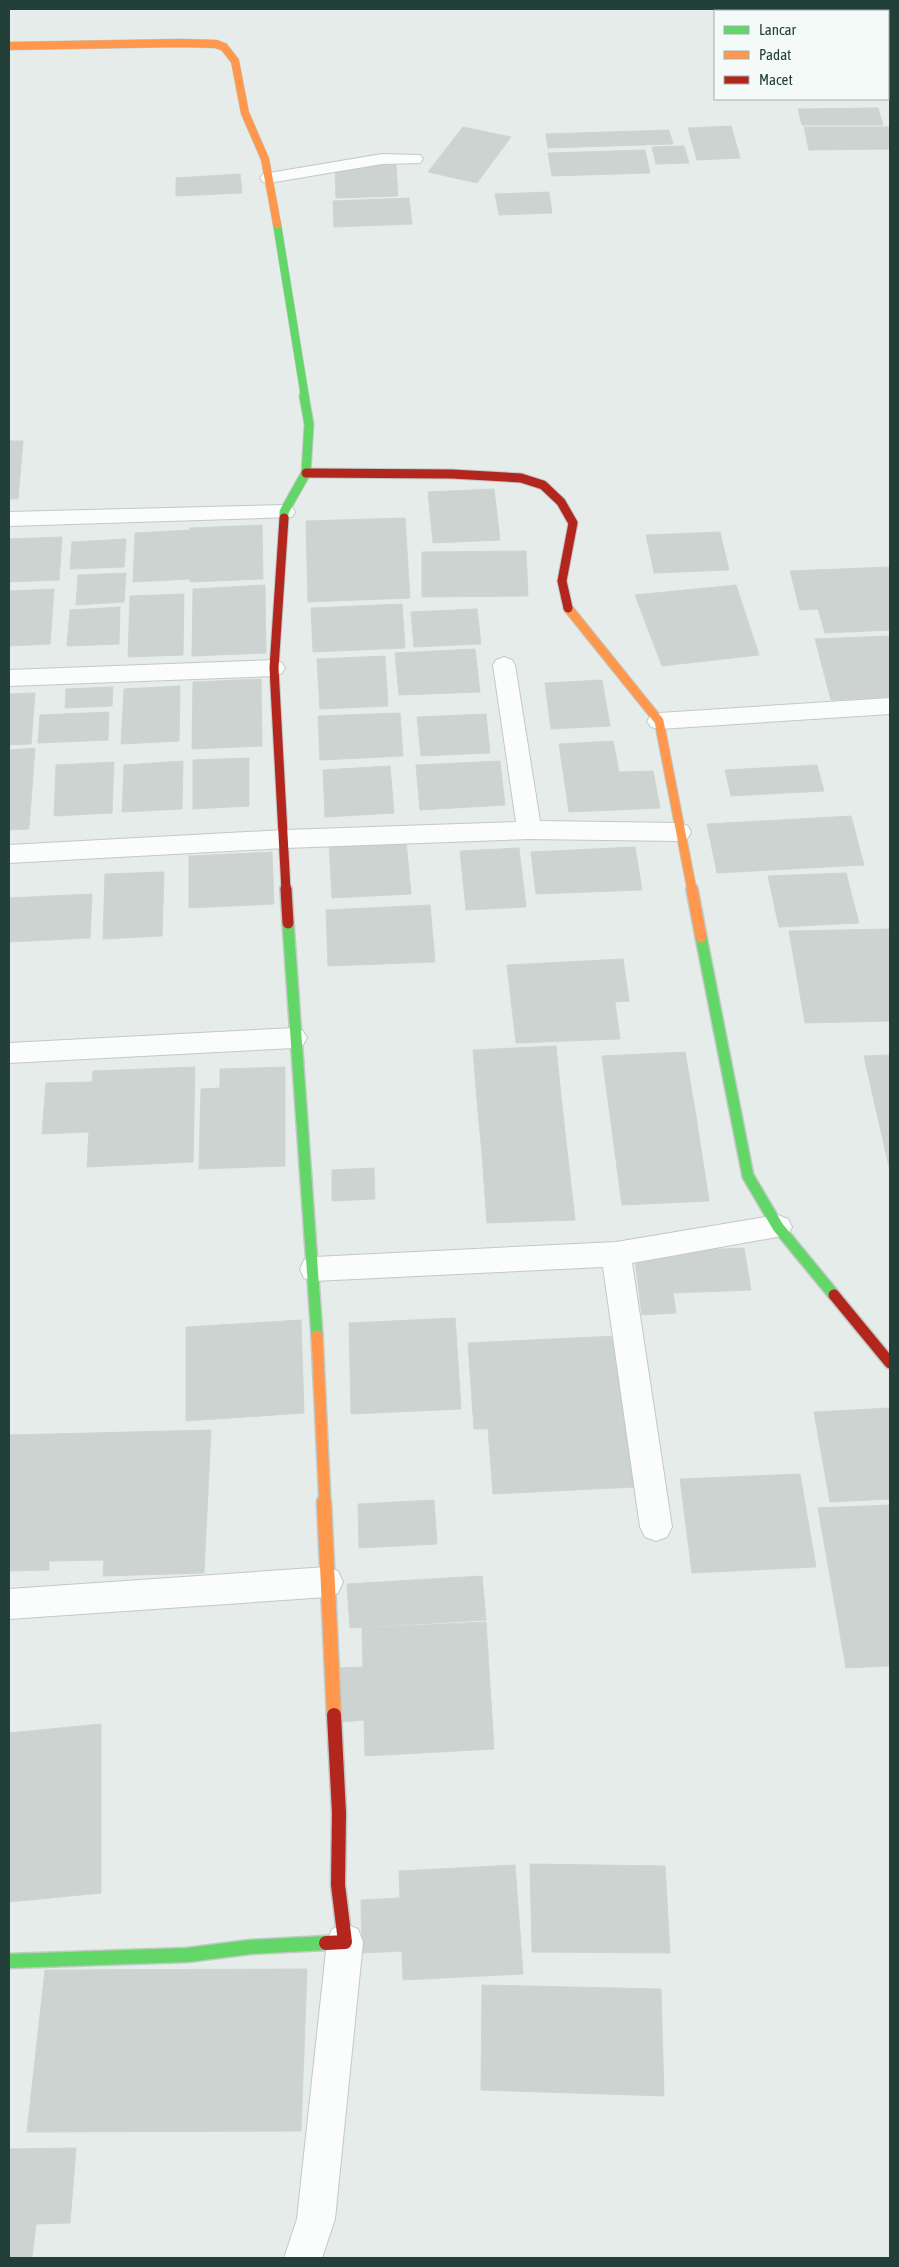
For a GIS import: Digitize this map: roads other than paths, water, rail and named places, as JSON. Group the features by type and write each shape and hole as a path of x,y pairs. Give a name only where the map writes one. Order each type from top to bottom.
{"street":[{"path":"9,46 180,43 216,44 224,47 235,61 245,113 265,159 288,281 309,424 306,473 284,512 274,668 285,839 294,1038 314,1269 339,1813 338,1886 345,1942 316,2219 303,2258"},
{"path":"269,178 356,162 382,159 414,159"},
{"path":"306,473 452,474 522,478 543,485 561,502 573,523 562,581 567,606 659,721 679,832 748,1176 778,1227 890,1363"},
{"path":"9,519 284,512"},
{"path":"504,665 529,830"},
{"path":"9,678 274,668"},
{"path":"659,721 890,706"},
{"path":"9,854 285,839 529,830 679,832"},
{"path":"9,1054 294,1038"},
{"path":"314,1269 616,1254 778,1227"},
{"path":"616,1254 656,1527"},
{"path":"9,1604 327,1582"},
{"path":"9,1961 187,1955 250,1947 345,1942"}]}
